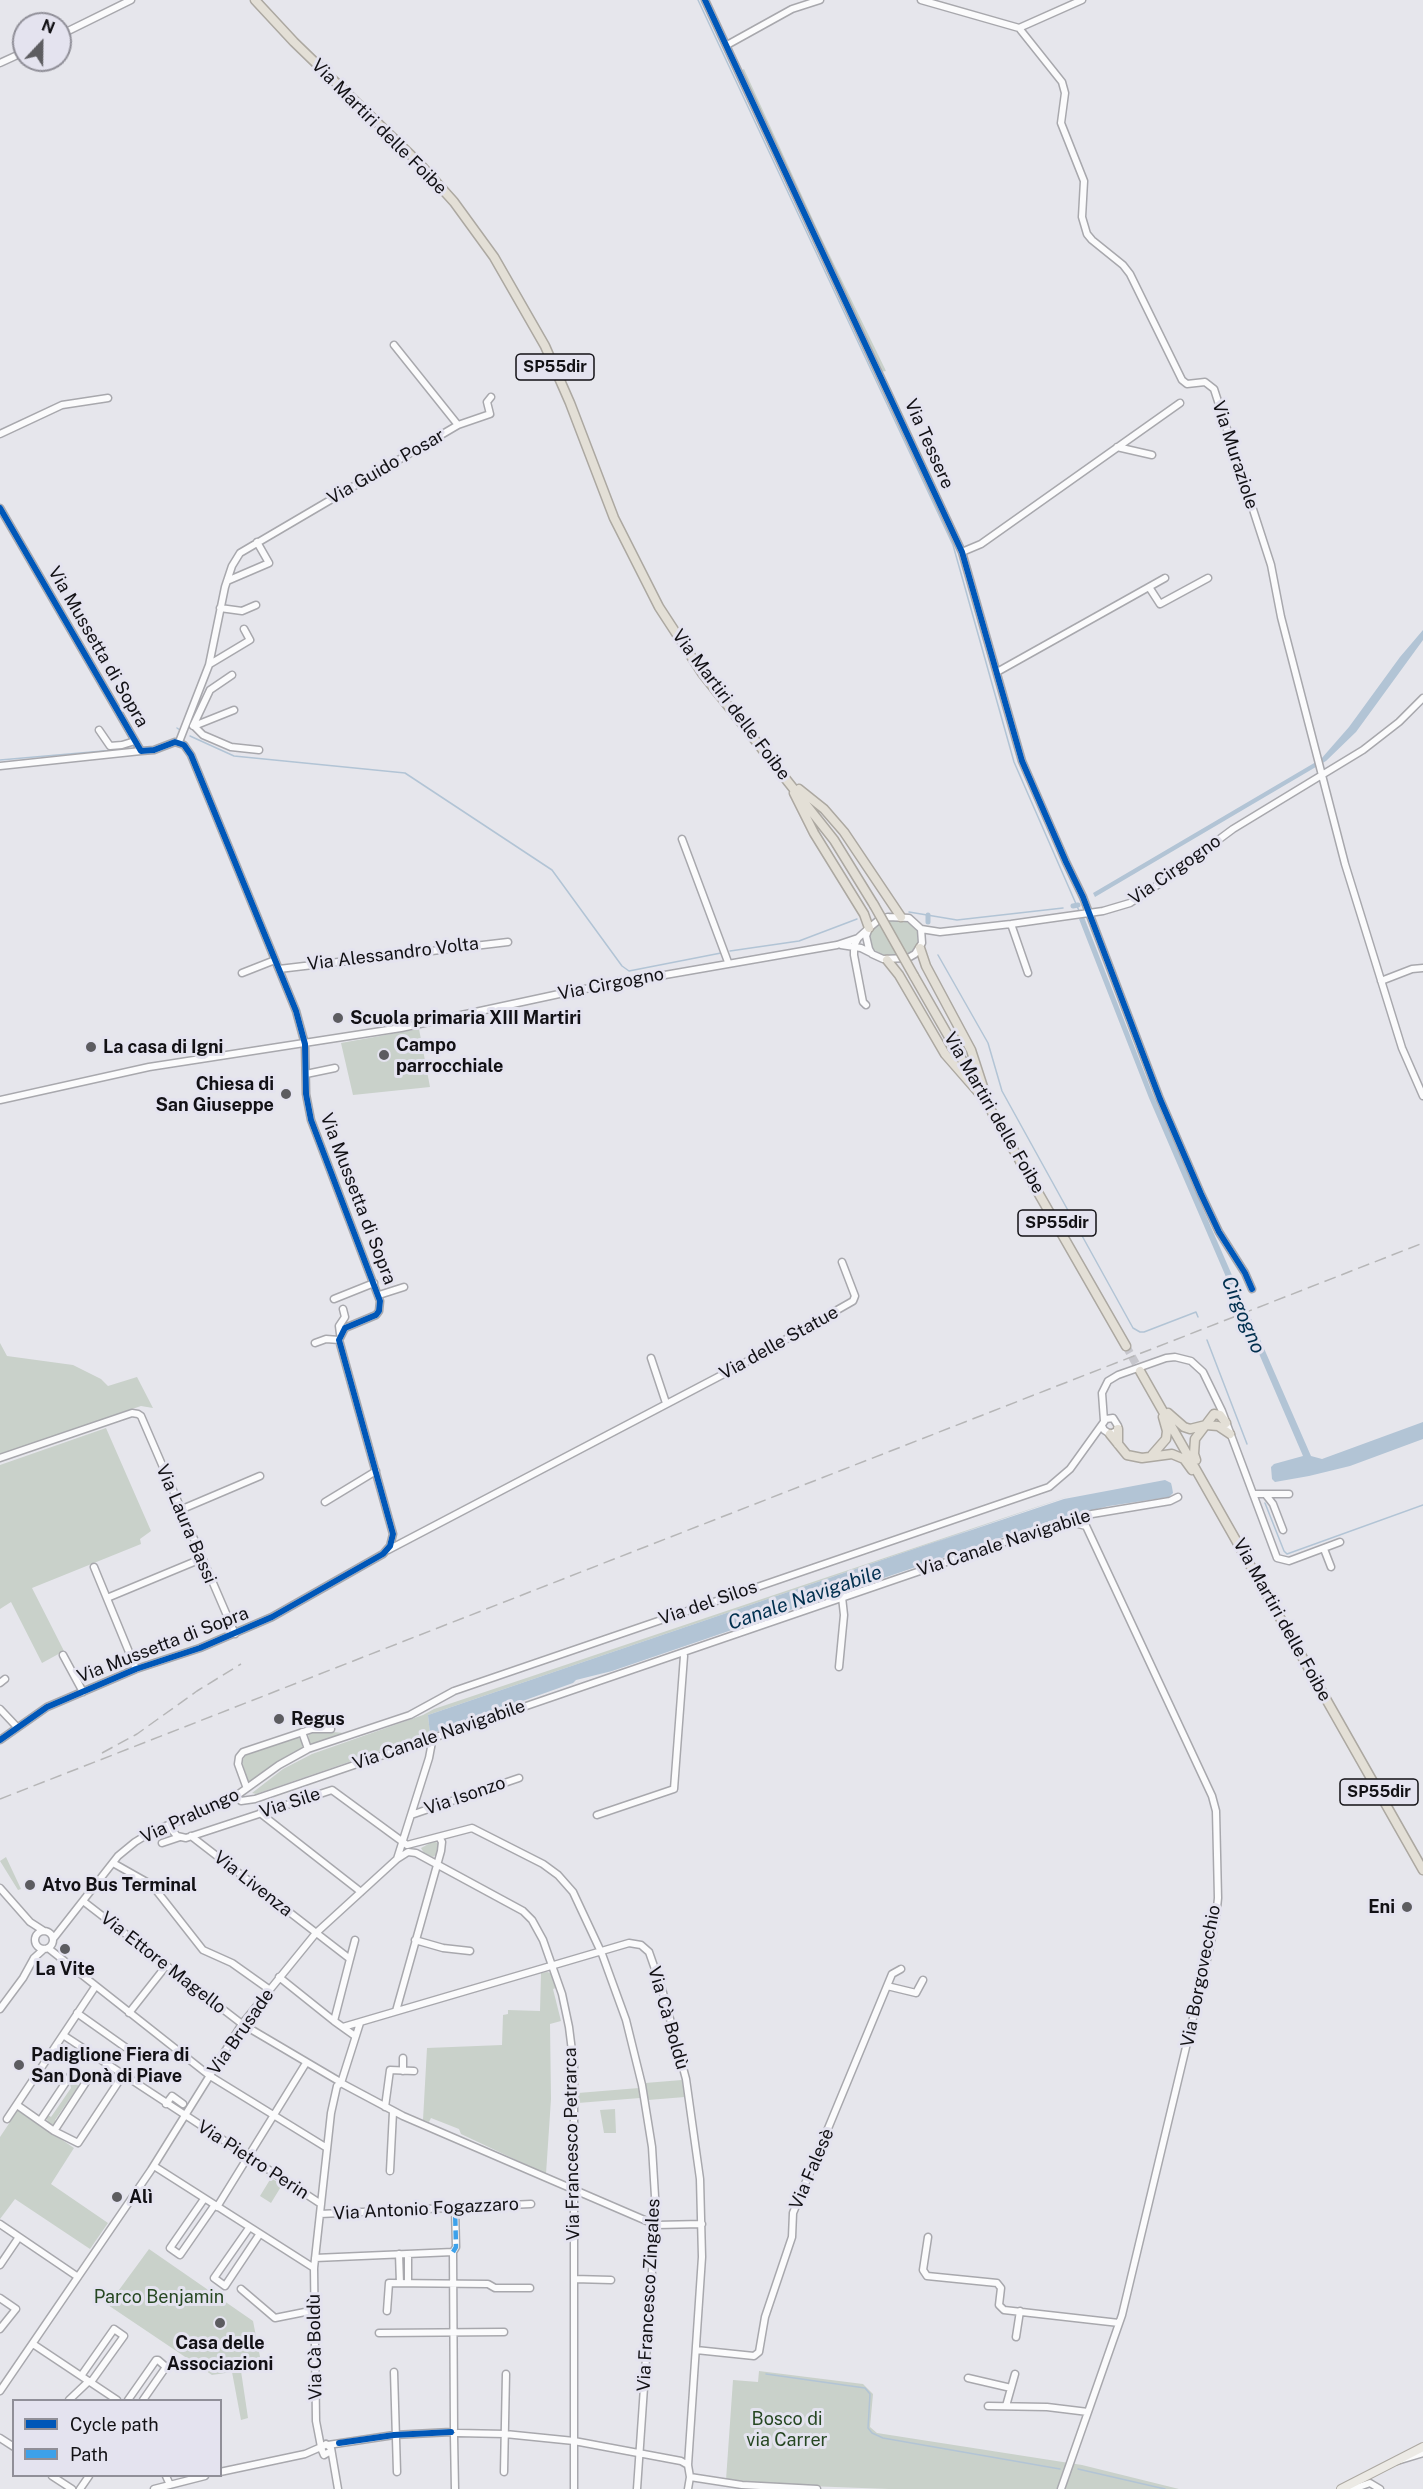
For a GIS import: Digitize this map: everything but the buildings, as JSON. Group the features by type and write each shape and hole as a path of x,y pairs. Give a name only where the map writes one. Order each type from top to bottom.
{"highway":[{"name":"Via Martiri delle Foibe","path":"255,0 294,42 418,162 454,202 494,257 528,313 556,369 614,518 659,607 702,673 834,840 874,905 1126,1346"},
{"path":"787,779 816,802 837,824 901,916"},
{"path":"787,779 808,823 864,914 869,928"},
{"path":"921,946 926,966 971,1050 987,1102"},
{"path":"887,960 945,1054 987,1102"},
{"name":"Via Martiri delle Foibe","path":"1140,1371 1423,1870"},
{"path":"1158,1401 1184,1427 1218,1426 1230,1434"},
{"path":"1149,1457 1163,1444 1167,1434 1158,1401"},
{"path":"1206,1486 1194,1454 1195,1439 1214,1414 1220,1415 1226,1423"},
{"path":"1112,1432 1127,1455 1136,1458 1166,1454 1179,1456 1206,1486"}],"main road":[{"path":"1341,2489 1423,2447"}],"street":[{"path":"72,28 130,0"},
{"name":"Via Tessere","path":"705,0 962,552 1022,761 1090,913 1160,1099 1219,1232 1245,1273 1252,1289"},
{"path":"727,45 792,9 820,0"},
{"path":"921,0 1019,28 1082,0"},
{"name":"Via Muraziole","path":"1019,28 1062,82 1065,93 1061,123 1084,181 1082,217 1087,234 1123,265 1130,274 1182,380 1187,384 1205,382 1214,389 1271,565 1281,616 1322,772"},
{"name":"Via Guido Posar","path":"190,726 209,665 227,581 240,553 458,425 394,345"},
{"path":"458,425 490,414 487,402 491,397"},
{"path":"0,434 62,405 108,398"},
{"path":"962,552 981,544 1180,403"},
{"path":"1117,447 1152,455"},
{"name":"Via Mussetta di Sopra","path":"0,508 141,751 179,742 191,755 302,1027 305,1044 307,1105 311,1120 379,1295 380,1307 376,1315 345,1328 339,1337 315,1343"},
{"path":"227,581 269,563 257,542"},
{"path":"997,672 1165,578"},
{"path":"1149,587 1160,604 1208,579"},
{"path":"220,608 242,611 256,605"},
{"path":"209,665 250,640 244,630"},
{"name":"Via Guido Posar","path":"179,742 210,690 232,675"},
{"name":"Via Cirgogno","path":"921,929 940,932 1075,916 1111,909 1138,898 1233,829 1377,740 1423,698"},
{"path":"190,726 234,710"},
{"path":"190,726 203,735 231,747 259,750"},
{"name":"Via Mussetta di Sopra","path":"99,730 110,746 135,741"},
{"path":"0,766 141,751"},
{"path":"1322,772 1345,864 1381,981 1410,1069 1423,1096"},
{"path":"682,839 728,962"},
{"path":"901,916 914,922 921,929 921,946 908,958 887,960 872,954 866,943 869,928 879,919 901,916"},
{"path":"1011,924 1028,973"},
{"name":"Via Cirgogno","path":"854,946 858,938 869,928"},
{"name":"Via Cirgogno","path":"921,946 940,932"},
{"name":"Via Cirgogno","path":"0,1100 149,1067 410,1026 573,991 728,962 837,945 858,938"},
{"name":"Via Alessandro Volta","path":"279,969 508,942"},
{"name":"Via Cirgogno","path":"837,945 854,946 872,954"},
{"path":"854,946 857,971 866,1005"},
{"path":"242,973 275,960"},
{"path":"1381,981 1413,969 1423,968"},
{"path":"306,1074 335,1068"},
{"name":"Via delle Statue","path":"383,1554 511,1489 666,1403 755,1357 853,1301 855,1296 842,1262"},
{"name":"Via Mussetta di Sopra","path":"334,1299 374,1283"},
{"name":"Via Mussetta di Sopra","path":"379,1295 404,1287"},
{"path":"343,1309 345,1317 339,1326 339,1337 393,1534 390,1546 383,1554"},
{"path":"1112,1432 1103,1423 1102,1404 1105,1387 1118,1375 1156,1360 1175,1357 1191,1361 1203,1372 1214,1395 1276,1558 1289,1561 1340,1542"},
{"path":"651,1358 666,1403"},
{"path":"1214,1395 1216,1407 1214,1414 1230,1434"},
{"path":"1094,1438 1112,1432 1118,1424 1102,1404"},
{"name":"Via Laura Bassi","path":"0,1458 132,1413 141,1416 234,1635"},
{"path":"1103,1423 1113,1418"},
{"name":"Via del Silos","path":"246,1788 279,1765 308,1749 410,1715 454,1691 1049,1487 1068,1472 1103,1423"},
{"path":"325,1502 376,1471"},
{"path":"180,1510 260,1476"},
{"path":"1253,1494 1288,1494"},
{"path":"1266,1495 1273,1504 1283,1530"},
{"name":"Via Canale Navigabile","path":"236,1797 241,1801 255,1798 1066,1521 1091,1514 1170,1502 1178,1497"},
{"path":"1066,1521 1086,1526 1091,1514"},
{"name":"Via Borgovecchio","path":"1061,2489 1119,2323 1156,2180 1215,1928 1218,1898 1216,1811 1206,1782 1086,1526"},
{"path":"1324,1548 1331,1567"},
{"name":"Via Mussetta di Sopra","path":"0,1740 46,1707 136,1669 234,1635 284,1611 383,1554"},
{"path":"107,1598 201,1559"},
{"path":"94,1567 136,1669"},
{"path":"840,1667 844,1615 842,1597"},
{"name":"Via Canale Navigabile","path":"644,1665 684,1656 696,1647"},
{"name":"Via Mussetta di Sopra","path":"63,1655 83,1692"},
{"path":"597,1815 674,1789 684,1656"},
{"path":"0,1709 17,1726"},
{"path":"246,1788 238,1764 243,1752 302,1732 320,1728 331,1729"},
{"path":"302,1732 308,1749"},
{"name":"Via Brusade","path":"0,2391 154,2166 242,2024 316,1933 397,1859 431,1749 430,1737"},
{"name":"Via Isonzo","path":"411,1815 519,1778"},
{"name":"Via Pralungo","path":"34,1958 52,1944 63,1924 112,1863 137,1840 168,1825 212,1809 236,1797 246,1788"},
{"name":"Via Sile","path":"162,1843 191,1836 332,1790 403,1842"},
{"path":"260,1813 361,1892"},
{"path":"168,1825 174,1834 180,1837"},
{"name":"Via Francesco Zingales","path":"403,1842 409,1846 474,1828 548,1867 578,1900 626,2020 642,2085 652,2147 656,2225 637,2489"},
{"name":"Via Livenza","path":"191,1836 350,1959"},
{"path":"396,2011 442,1845 439,1837"},
{"path":"397,1859 408,1852 418,1853 419,1844 422,1842"},
{"name":"Via Francesco Petrarca","path":"418,1853 436,1865 523,1911 540,1933 566,2010 574,2067 574,2489"},
{"path":"112,1863 152,1885 203,1950 232,1963 270,1990"},
{"path":"0,1888 30,1922 53,1939"},
{"name":"Via Ettore Magello","path":"83,1901 242,2024 306,2063 393,2112 468,2143 574,2192 656,2225"},
{"path":"30,1922 36,1940 210,2076 327,2148"},
{"name":"Via Pralungo","path":"0,2009 24,1978 34,1958 36,1940 45,1931 63,1924"},
{"path":"334,2021 355,1940"},
{"path":"416,1940 443,1948 470,1951"},
{"name":"Via Cà Boldù","path":"343,2027 600,1951 633,1943 644,1947 650,1954 668,2008 686,2079 698,2154 702,2224 696,2350"},
{"path":"889,1965 892,1974 901,1969"},
{"path":"129,2013 166,1966"},
{"name":"Via Falesè","path":"754,2365 754,2356 760,2350 765,2317 792,2237 793,2213 892,1974"},
{"path":"279,1977 355,2036"},
{"path":"887,1986 916,1993 923,1980"},
{"path":"7,2119 95,1987"},
{"path":"77,2013 125,2047"},
{"name":"Via Cà Boldù","path":"338,2489 333,2464 316,2421 314,2268 331,2113 339,2081 360,2023"},
{"name":"Via Pietro Perin","path":"63,2035 321,2204"},
{"path":"403,2058 403,2071"},
{"path":"204,2199 170,2248 180,2255 216,2206 306,2063"},
{"path":"385,2107 390,2070 414,2071"},
{"path":"39,2121 72,2073 86,2082 54,2131"},
{"path":"17,2105 54,2131 78,2144 123,2075"},
{"path":"166,2104 172,2096 183,2104"},
{"path":"390,2171 393,2112"},
{"path":"154,2166 314,2268"},
{"name":"Via Antonio Fogazzaro","path":"320,2214 531,2204"},
{"path":"455,2207 456,2247 453,2252 455,2489"},
{"path":"0,2224 78,2277"},
{"path":"656,2225 702,2224"},
{"path":"249,2228 214,2278 225,2286 259,2235"},
{"path":"0,2265 19,2237"},
{"path":"928,2237 923,2270 927,2276 997,2283 1001,2288 1000,2307 1020,2312 1119,2323"},
{"path":"315,2258 453,2252"},
{"path":"408,2253 408,2283"},
{"path":"399,2254 400,2283"},
{"path":"574,2279 611,2280"},
{"path":"387,2311 387,2284 453,2283 488,2284 495,2288 530,2288"},
{"path":"241,2289 275,2318 315,2310"},
{"path":"0,2298 16,2308 0,2329"},
{"path":"1016,2337 1020,2312"},
{"path":"70,2399 90,2382 124,2336 114,2329 81,2376"},
{"path":"378,2332 504,2332"},
{"path":"33,2344 116,2399"},
{"path":"688,2489 696,2350 754,2356"},
{"path":"129,2399 158,2360 166,2367 144,2399"},
{"path":"394,2372 397,2472"},
{"path":"504,2472 506,2374"},
{"path":"1006,2406 1015,2374"},
{"path":"968,2378 1011,2388"},
{"path":"988,2406 1088,2412"},
{"path":"222,2472 326,2449 339,2443 395,2435 454,2432 505,2434 574,2441 681,2461 688,2465"},
{"path":"1396,2461 1423,2453"},
{"path":"55,2477 68,2487"},
{"path":"167,2477 170,2484"},
{"path":"154,2489 197,2477"},
{"path":"690,2477 742,2485 817,2489"},
{"path":"1353,2489 1370,2483 1380,2489"}],"green space":[{"path":"744,69 820,235 886,371 881,372 740,71"},
{"path":"891,920 904,920 917,929 918,944 909,954 884,956 873,949 869,938 873,927"},
{"name":"Campo parrocchiale","path":"419,1029 430,1087 353,1095 341,1043"},
{"path":"0,1343 7,1356 73,1365 101,1379 108,1386 137,1377 153,1408 141,1406 0,1454"},
{"path":"106,1428 151,1531 140,1539 141,1544 32,1588 64,1651 42,1663 11,1602 0,1609 0,1465"},
{"path":"1075,1494 428,1715 430,1734 256,1794 252,1793 283,1769 312,1754 423,1715 434,1709"},
{"path":"308,1732 344,1733 313,1744 309,1743"},
{"path":"298,1736 303,1744 302,1748 269,1768 249,1784 242,1762 246,1754"},
{"path":"434,1841 439,1844 437,1854 433,1857 424,1853 421,1848"},
{"path":"6,1857 21,1889 18,1890 0,1861"},
{"path":"541,1973 551,1973 556,1988 553,1989 561,2021 550,2024 551,2099 546,2174 461,2134 459,2129 431,2118 429,2122 423,2120 427,2048 502,2045 503,2015 508,2014 508,2010 540,2011"},
{"path":"682,2080 685,2097 648,2100 645,2083"},
{"path":"74,2082 79,2086 77,2092 75,2091 54,2124 50,2125 46,2118 48,2115 51,2117 71,2088 70,2084"},
{"path":"639,2088 640,2098 578,2103 578,2093"},
{"path":"615,2109 616,2133 604,2133 600,2110"},
{"path":"18,2110 74,2148 51,2184 108,2223 90,2249 15,2199 0,2219 0,2137"},
{"path":"271,2178 282,2185 271,2203 260,2196"},
{"name":"Parco Benjamin","path":"149,2249 253,2321 262,2367 241,2371 248,2418 241,2420 232,2372 212,2375 108,2305"},
{"name":"Bosco di via Carrer","path":"759,2371 863,2384 873,2394 870,2427 877,2433 1082,2465 1179,2489 889,2489 754,2484 726,2480 733,2380 758,2382"}],"water":[{"path":"1423,630 1423,640 1356,732 1326,761 1095,897 1093,893 1321,759 1349,727 1400,657"},
{"path":"1084,917 1152,1092 1311,1456 1322,1459 1423,1422 1423,1439 1350,1466 1275,1482 1272,1479 1271,1467 1274,1464 1303,1456 1149,1098 1079,919"},
{"name":"Canale Navigabile","path":"1165,1480 1171,1483 1172,1487 1173,1493 1169,1497 1109,1506 1056,1519 612,1671 576,1680 430,1734 428,1715 1075,1494 924,1546 1064,1499"}],"waterway":[{"name":"Cirgogno","path":"698,0 953,545 1014,762 1080,913"},
{"path":"190,736 234,756 405,773 552,870 622,966 629,971 721,953"},
{"path":"0,760 126,749"},
{"name":"Cirgogno","path":"1073,906 1078,905"},
{"path":"909,912 957,920 1063,908"},
{"path":"928,915 928,922"},
{"path":"730,951 799,941 857,919"},
{"path":"938,955 988,1043 1002,1091 1133,1328 1144,1332 1196,1312 1198,1317"},
{"path":"1207,1340 1247,1444"},
{"path":"1265,1503 1287,1554 1423,1505"},
{"path":"766,2374 865,2388 870,2394 868,2428 872,2433 883,2438 1060,2469"},
{"path":"1078,2469 1165,2489"}],"tunnel":[{"path":"1126,1346 1140,1371"}],"railway":[{"path":"0,1799 1423,1243"},
{"path":"102,1753 137,1734 197,1691 241,1664"}],"marked path":[{"path":"453,2252 456,2247 455,2207"}],"cycle path":[{"path":"705,0 962,552 1022,761 1083,897 1160,1099 1201,1194 1219,1232 1245,1273 1252,1289"},
{"path":"0,508 141,751 154,750 175,742 184,745 191,755 296,1011 305,1044 306,1094 311,1120 380,1301 376,1315 345,1328 339,1340 393,1534 390,1546 383,1554 272,1617 200,1648 136,1669 47,1707 0,1740"},
{"path":"339,2443 394,2435 451,2432"}],"place":[{"name":"Scuola primaria XIII Martiri","path":"338,1018"},
{"name":"La casa di Igni","path":"91,1047"},
{"name":"Campo parrocchiale","path":"384,1055"},
{"name":"Chiesa di San Giuseppe","path":"286,1094"},
{"name":"Regus","path":"279,1719"},
{"name":"Atvo Bus Terminal","path":"30,1885"},
{"name":"Eni","path":"1407,1907"},
{"name":"La Vite","path":"65,1949"},
{"name":"Padiglione Fiera di San Donà di Piave","path":"19,2065"},
{"name":"Alì","path":"117,2197"},
{"name":"Casa delle Associazioni","path":"220,2323"}]}
